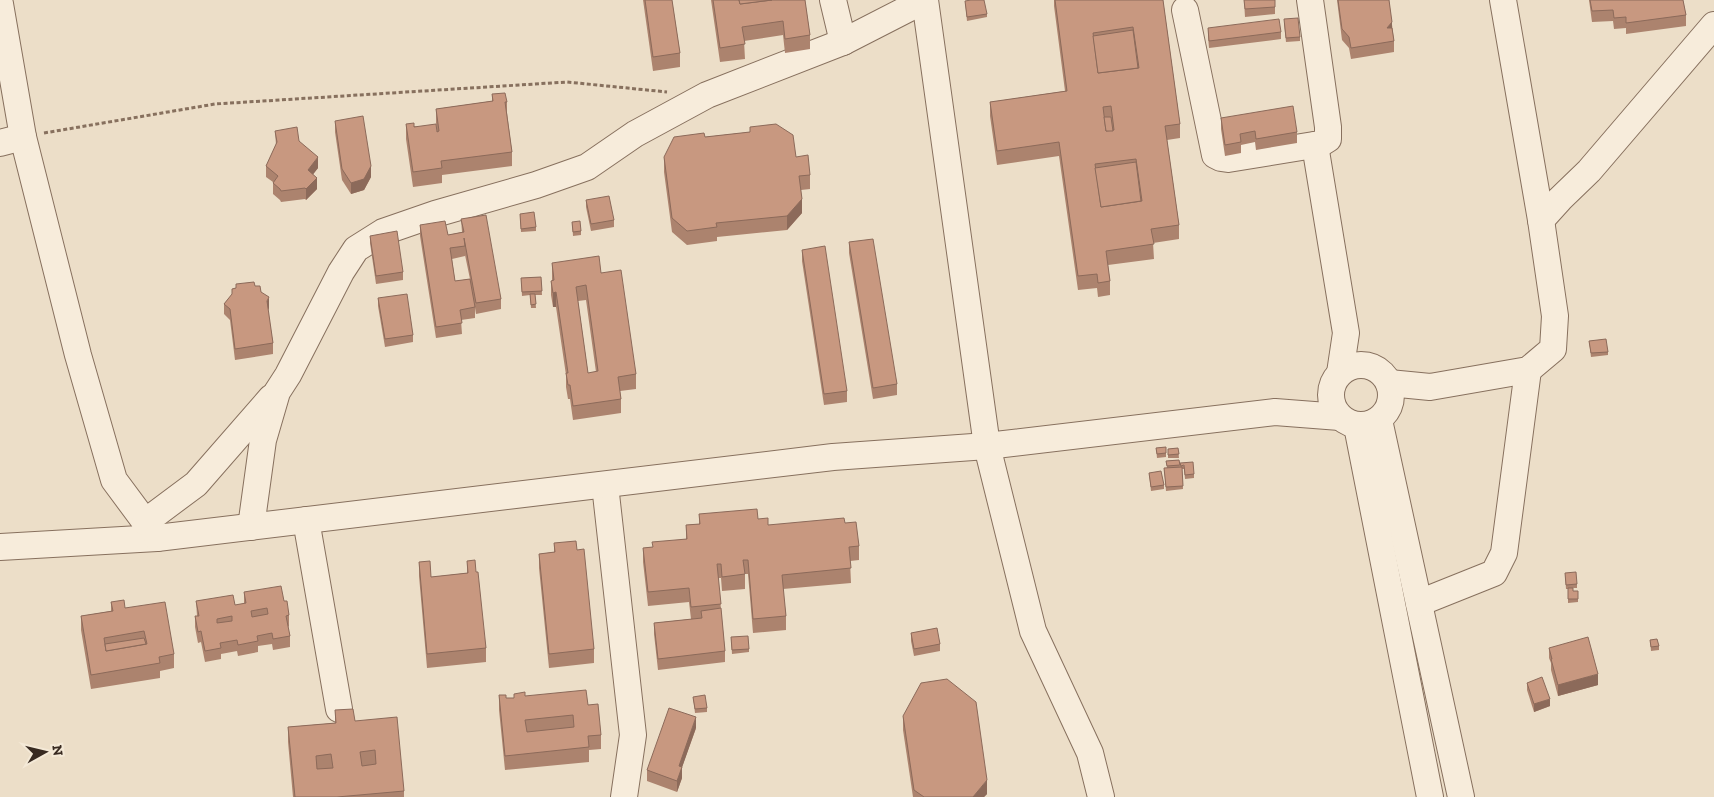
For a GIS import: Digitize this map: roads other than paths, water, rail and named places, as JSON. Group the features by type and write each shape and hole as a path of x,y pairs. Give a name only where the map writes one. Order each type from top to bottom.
{"lane":[{"path":"833,0 843,42"},
{"path":"151,530 196,484 277,392 288,375 341,272 356,250 383,232 435,214 509,194 587,167 635,134 707,95 843,42 925,0 987,446 1033,631 1090,753 1101,797"},
{"path":"1186,10 1215,155 1228,159 1320,144 1328,139 1328,127 1310,0"},
{"path":"0,547 151,530 251,527 833,458 987,446 1275,412 1371,411 1430,387 1528,370 1553,349 1555,316 1541,220 1503,0"},
{"path":"0,4 12,140 114,480 151,530"},
{"path":"1541,220 1589,171 1714,25"},
{"path":"1314,145 1346,333 1336,378 1330,393 1331,402 1334,410 1371,411"},
{"path":"1346,333 1367,365"},
{"path":"1275,412 1336,378 1348,368 1357,365 1367,365 1376,368 1384,375 1371,411 1430,797"},
{"path":"1419,603 1494,573 1504,554 1528,370"},
{"path":"251,527 263,440 277,392"},
{"path":"1371,411 1419,603 1461,797"},
{"path":"605,485 634,735 624,797"},
{"path":"306,520 339,709"}]}
